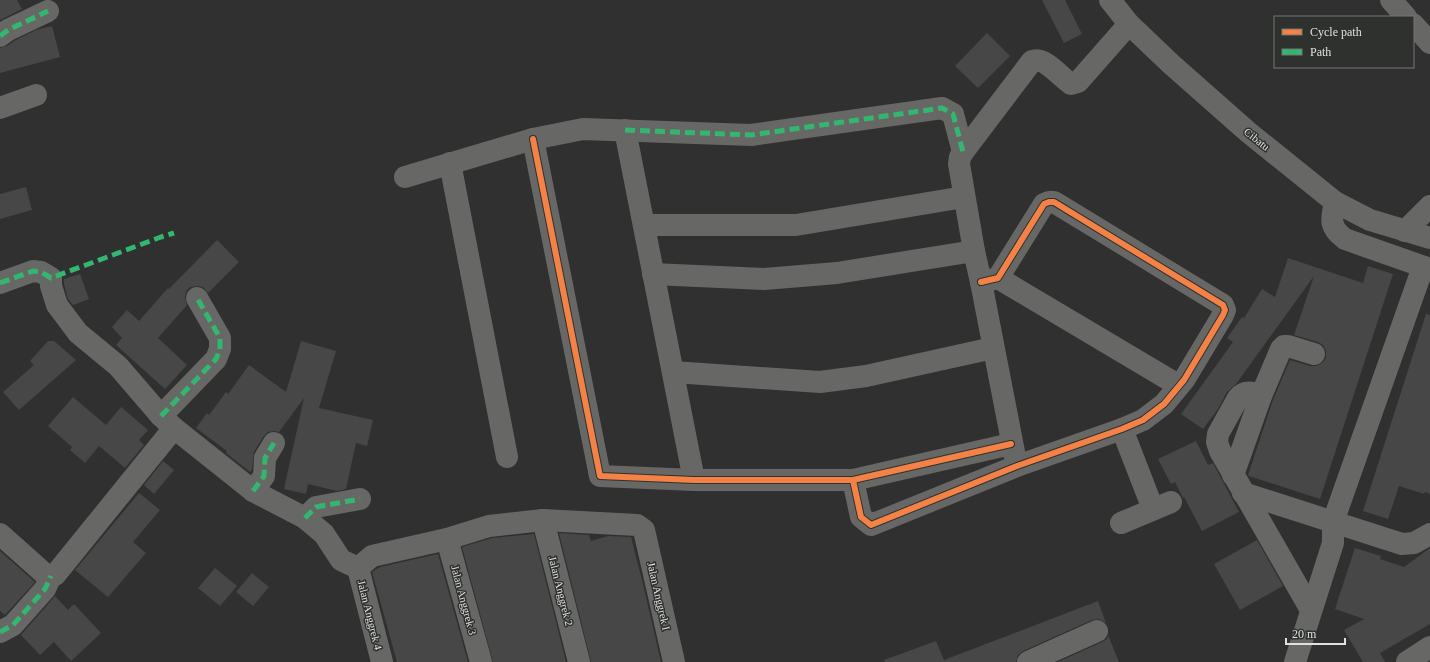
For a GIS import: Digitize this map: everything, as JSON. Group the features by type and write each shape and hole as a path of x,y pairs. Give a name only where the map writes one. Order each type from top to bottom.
{"street":[{"name":"Cibatu","path":"1110,0 1129,24 1171,64 1248,132 1335,202 1370,220 1430,238"},
{"path":"1391,0 1405,16"},
{"path":"0,36 8,30 48,11"},
{"path":"1017,466 993,348 989,280 974,251 964,197 960,157 1032,61 1036,60 1045,62 1071,84 1078,82 1129,24"},
{"path":"1414,25 1430,43"},
{"path":"0,108 36,95"},
{"path":"405,177 533,139 582,129 751,135 942,108 953,114 963,152"},
{"path":"625,130 694,480"},
{"path":"533,139 600,476 694,480 853,480 1012,444"},
{"path":"450,163 506,457"},
{"path":"644,225 796,225 964,197"},
{"path":"853,480 861,517 871,525 1017,466 1122,429 1143,420 1164,404 1189,373 1225,310 1223,305 1054,202 1044,204 989,280"},
{"path":"1335,202 1332,216 1332,226 1337,233 1345,239 1427,268 1340,524"},
{"path":"1405,231 1430,206"},
{"path":"653,274 772,278 837,273 974,251"},
{"path":"0,283 33,271 41,272 51,278 51,286 57,305 78,333 118,366 167,422 253,492 305,518 324,534 341,560 358,568 372,556 447,539 489,526 543,520"},
{"path":"989,280 1178,385"},
{"path":"1295,662 1332,543 1430,293"},
{"path":"0,632 14,625 45,589 51,576 55,575 167,422 216,359 220,350 220,338 197,298"},
{"path":"1311,610 1238,484 1261,396 1281,349 1284,346 1288,346 1314,354"},
{"path":"673,372 820,382 866,376 993,348"},
{"path":"1121,523 1162,506 1122,429"},
{"path":"253,492 264,476 265,458 274,443"},
{"path":"1238,484 1340,524 1402,544 1414,542 1430,534"},
{"path":"305,518 316,507 360,499"},
{"name":"Jalan Anggrek I","path":"543,520 637,525 644,530 674,662"},
{"name":"Jalan Anggrek 2","path":"543,520 579,662"},
{"path":"0,534 46,575 51,576"},
{"name":"Jalan Anggrek 3","path":"447,539 481,662"},
{"name":"Jalan Anggrek 4","path":"358,568 382,662"},
{"path":"1028,662 1097,631"},
{"path":"1408,662 1430,647"}],"building":[{"path":"0,0 17,0 22,9 0,20"},
{"path":"1042,0 1065,0 1082,34 1064,43"},
{"path":"52,26 60,57 0,73 0,48 7,46 36,30"},
{"path":"987,33 1010,56 978,88 955,66"},
{"path":"26,187 32,210 0,219 0,194"},
{"path":"217,240 239,262 208,293 203,287 190,287 186,291 185,298 187,305 158,338 187,365 165,389 116,345 122,338 112,327 127,310 139,321 168,288 169,289"},
{"path":"1288,258 1363,283 1368,266 1393,274 1320,499 1248,475 1273,400 1290,360 1310,366 1316,366 1322,363 1326,358 1326,351 1323,345 1318,342 1294,335 1314,276 1236,384 1227,392 1218,409 1203,429 1181,414 1233,342 1227,338 1242,317 1244,318 1262,289 1275,297"},
{"path":"80,274 89,299 73,305 68,299 64,279"},
{"path":"1426,314 1430,315 1430,494 1425,492 1424,494 1399,486 1388,519 1363,511"},
{"path":"48,341 54,341 76,360 19,410 3,392 34,365 30,361"},
{"path":"301,341 336,351 319,408 373,420 367,446 356,443 346,489 337,491 308,484 306,494 284,489 304,398 279,432 268,432 263,437 254,452 252,469 250,472 226,453 227,451 196,428 207,413 209,415 226,392 228,394 249,365 286,392"},
{"path":"73,397 106,425 121,407 148,430 139,440 144,445 125,468 99,446 85,463 70,450 72,447 48,426"},
{"path":"1196,441 1208,465 1213,463 1239,512 1202,531 1175,482 1171,484 1158,459"},
{"path":"163,461 174,470 154,494 144,485"},
{"path":"139,493 160,510 133,542 146,553 108,597 75,570"},
{"path":"559,533 589,535 591,541 608,536 631,537 661,662 591,662"},
{"path":"534,534 566,662 493,662 462,547 492,538"},
{"path":"1257,540 1283,586 1240,610 1214,564"},
{"path":"1355,548 1381,556 1380,559 1404,567 1430,548 1430,624 1380,653 1385,662 1363,662 1344,630 1364,619 1335,609"},
{"path":"0,551 35,582 5,615 0,611"},
{"path":"438,554 468,662 397,662 372,572 380,567"},
{"path":"215,568 237,586 220,606 198,588"},
{"path":"252,573 269,587 253,606 236,592"},
{"path":"55,596 68,610 74,604 101,633 71,661 54,642 40,655 21,635"},
{"path":"1098,601 1106,623 1099,619 1092,620 1023,651 1018,655 1016,662 885,662 884,660 936,641 944,660"},
{"path":"1108,635 1119,662 1058,662 1102,642 1107,639"}],"marked path":[{"path":"0,36 8,30 48,11"},
{"path":"625,130 751,135 942,108 953,114 963,152"},
{"path":"0,283 33,271 41,272 51,278 174,233"},
{"path":"161,416 216,359 220,349 220,338 197,298"},
{"path":"253,491 264,476 265,458 274,443"},
{"path":"305,518 316,507 360,499"},
{"path":"0,632 13,625 45,589 51,576"}],"cycle path":[{"path":"533,139 600,476 694,480 853,480 1011,444"},
{"path":"853,480 861,517 871,525 1017,466 1122,429 1143,420 1164,404 1184,380 1225,310 1223,305 1054,202 1044,204 998,278 981,282"}]}
